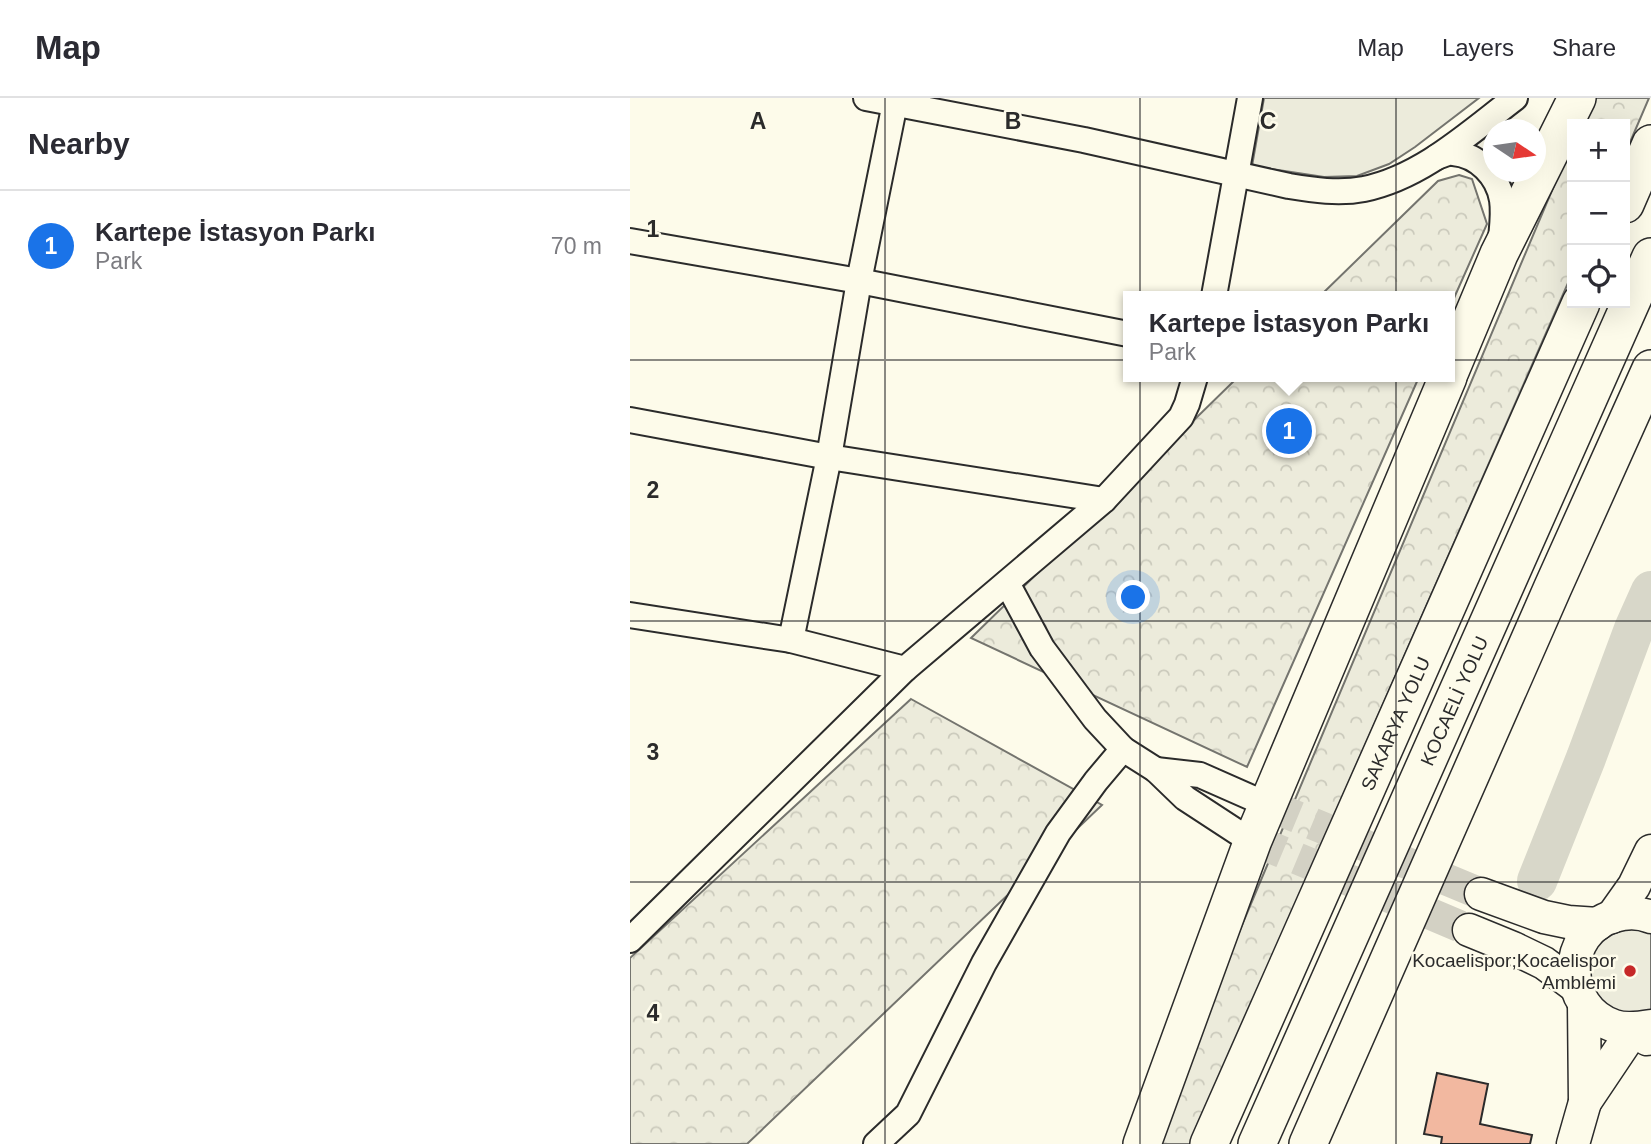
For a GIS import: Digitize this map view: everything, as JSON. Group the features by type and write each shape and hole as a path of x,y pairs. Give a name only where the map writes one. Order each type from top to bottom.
{"highway":[{"path":"1455,359 1499,254 1577,98"},
{"path":"1630,192 1651,144"},
{"name":"KOCAELİ YOLU","path":"1257,1144 1651,257"},
{"name":"SAKARYA YOLU","path":"1209,1144 1579,308"},
{"path":"1308,1144 1651,369"},
{"path":"1142,1144 1253,840 1446,382"}],"main road":[{"path":"1481,894 1544,917 1568,922 1605,920 1634,886 1651,851"},
{"path":"1573,1144 1585,1102 1580,995 1573,967 1578,947 1589,931 1605,920 1624,913 1651,916"},
{"path":"1469,929 1544,963 1580,995 1598,1018 1615,1027 1645,1032"},
{"path":"1585,1102 1645,1032"}],"street":[{"path":"866,98 895,101 1315,190 1351,190 1383,184 1437,157 1515,98"},
{"path":"1215,291 1250,98"},
{"path":"792,640 895,101"},
{"path":"1437,157 1451,152 1465,156 1484,166 1492,174 1502,200 1503,220 1499,254"},
{"path":"630,241 859,281 1123,333"},
{"path":"630,940 905,669 1104,500 1181,417 1194,382"},
{"path":"630,420 829,457 1104,500"},
{"path":"1007,583 1042,648 1095,719 1123,749 1156,770 1185,798 1253,840"},
{"path":"630,615 792,640 905,669"},
{"path":"895,1144 984,963 1058,833 1123,749"},
{"path":"1156,770 1200,775 1268,805"},
{"path":"876,1144 908,1114"}],"green space":[{"path":"1264,98 1479,98 1389,164 1357,176 1324,177 1252,166"},
{"path":"1591,98 1649,98 1630,142 1630,119 1582,119"},
{"path":"1567,155 1567,285 1190,1144 1152,1144"},
{"path":"1459,175 1472,179 1487,224 1455,296 1455,291 1325,291 1438,181"},
{"path":"1233,382 1417,382 1247,767 971,638"},
{"path":"911,699 1102,805 747,1144 630,1144 630,958"},
{"path":"1651,924 1651,1018 1596,1008 1581,960 1597,932"}],"building":[{"path":"1437,1073 1488,1084 1480,1124 1532,1135 1530,1144 1441,1144 1442,1137 1424,1134"}],"waterway":[{"path":"1537,881 1651,591"}],"tunnel":[{"path":"1268,805 1481,894"},
{"path":"1253,840 1469,930"}],"place":[{"name":"Kartepe İstasyon Parkı","path":"1289,431"},
{"name":"Kocaelispor;Kocaelispor Amblemi","path":"1630,971"}]}
